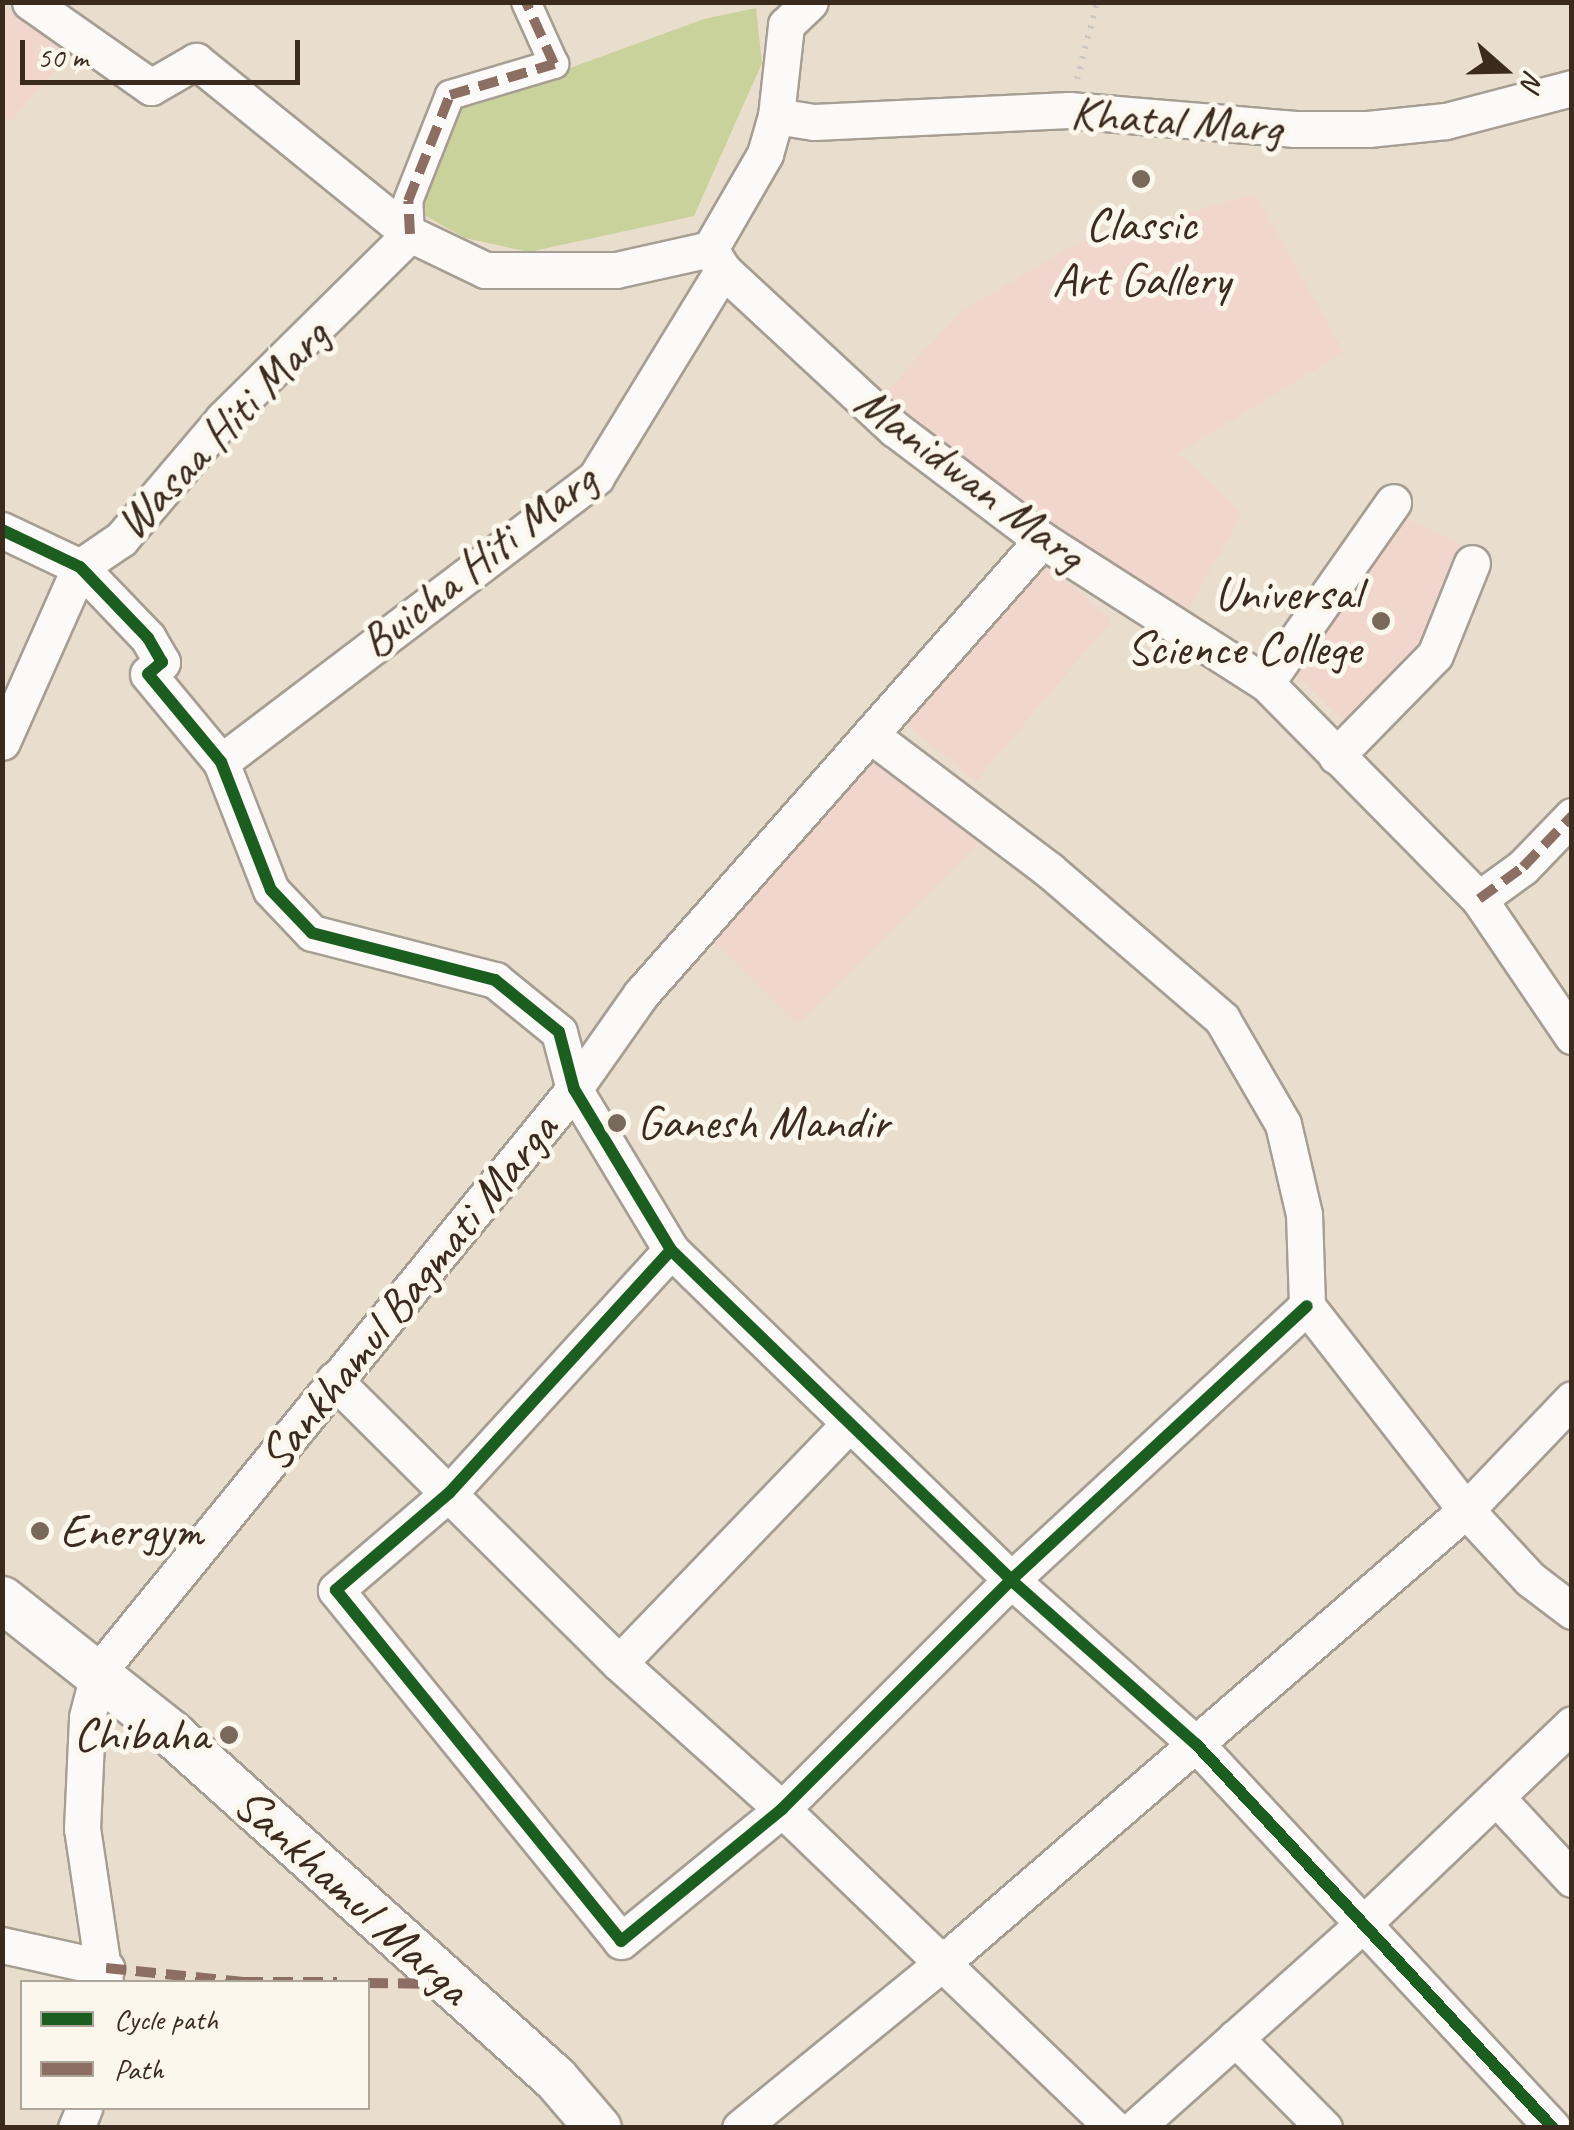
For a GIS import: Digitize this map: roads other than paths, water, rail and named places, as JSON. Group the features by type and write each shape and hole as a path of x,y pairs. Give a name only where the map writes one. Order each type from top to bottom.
{"street":[{"path":"30,2 151,87 196,62 410,234 485,270 543,275 716,259"},
{"path":"410,234 408,201 450,96 554,64 526,2"},
{"name":"Buicha Hiti Marg","path":"221,762 596,476 716,259 765,154 776,116 791,10"},
{"name":"Khatal Marg","path":"776,116 814,122 1069,110 1295,130 1368,129 1446,121 1572,88"},
{"name":"Wasaa Hiti Marg","path":"2,742 80,567 121,539 223,419 410,234"},
{"name":"Manidwan Marg","path":"716,259 894,428 1042,540 1266,683 1336,756 1362,775 1479,899 1572,1036"},
{"path":"1266,683 1393,502"},
{"path":"2,530 80,567 148,638 162,662 148,674 221,762 271,890 312,933 495,980 559,1032 574,1089 671,1250 1011,1580 1196,1744 1554,2128"},
{"name":"Sankhamul Bagmati Marga","path":"105,1975 82,1829 87,1717 99,1671 574,1089 642,994 1042,540"},
{"path":"1336,756 1435,654 1472,563"},
{"path":"872,736 1050,870 1222,1019 1283,1124 1304,1214 1307,1306 1466,1510 1530,1579 1572,1611"},
{"path":"1479,899 1522,867 1572,816"},
{"path":"671,1250 449,1492 336,1590 621,1941 782,1809 1011,1580 1307,1306"},
{"path":"334,1380 620,1663 782,1809 1113,2128"},
{"path":"740,2128 942,1962 1466,1510 1572,1399"},
{"path":"620,1663 850,1424"},
{"name":"Sankhamul Marga","path":"2,1599 99,1671 554,2078 598,2128"},
{"path":"1135,2128 1365,1922 1572,1724"},
{"path":"1496,1797 1572,1879"},
{"path":"2,1945 105,1975"},
{"path":"1236,2038 1324,2128"}],"place":[{"name":"Classic Art Gallery","path":"1141,179"},
{"name":"Universal Science College","path":"1381,621"},
{"name":"Ganesh Mandir","path":"617,1123"},
{"name":"Energym","path":"40,1531"},
{"name":"Chibaha","path":"229,1735"}]}
